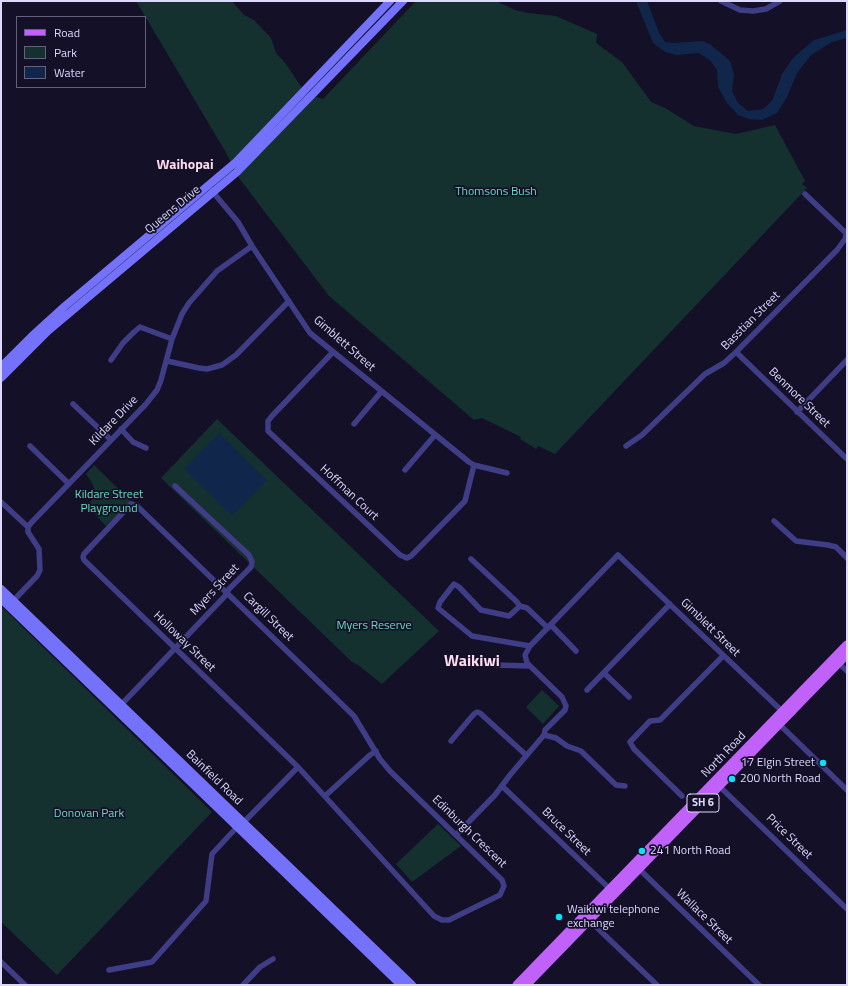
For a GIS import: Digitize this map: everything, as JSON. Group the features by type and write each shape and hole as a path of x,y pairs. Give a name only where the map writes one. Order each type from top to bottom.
{"main road":[{"name":"Queens Drive","path":"368,31 390,1"},
{"name":"Queens Drive","path":"1,378 34,338 64,306 210,189 368,31 403,1"},
{"name":"Queens Drive","path":"1,366 34,338"},
{"name":"Bainfield Road","path":"1,589 11,603 390,970 401,985"},
{"name":"Bainfield Road","path":"1,599 11,603"},
{"name":"North Road","path":"517,985 613,891 717,784 836,661 847,645"},
{"name":"North Road","path":"836,661 847,654"},
{"name":"North Road","path":"526,985 587,917"},
{"name":"Bainfield Road","path":"390,970 412,985"}],"street":[{"path":"721,1 740,10 753,11 766,9 780,1"},
{"name":"Gimblett Street","path":"210,189 238,222 252,246 310,333 464,459 474,465 507,473"},
{"path":"805,194 847,233"},
{"name":"Basstian Street","path":"626,446 642,435 705,374 724,363 736,352 836,250 845,239 847,233"},
{"name":"Kildare Drive","path":"28,527 146,404 157,390 167,361 172,339 182,314 194,296 216,271 252,246"},
{"path":"167,361 207,369 222,365 236,355 289,300"},
{"path":"111,360 123,343 140,327 172,339"},
{"name":"Hoffman Court","path":"333,352 272,416 268,421 268,431 397,553 404,557 411,556 465,501 474,465"},
{"name":"Benmore Street","path":"736,352 847,459"},
{"path":"797,412 847,360"},
{"path":"354,424 382,392"},
{"path":"73,404 111,440"},
{"path":"121,429 133,442 146,448"},
{"path":"405,470 435,435"},
{"path":"30,446 69,484"},
{"name":"Myers Street","path":"118,707 251,567 252,559 175,486"},
{"path":"1,502 28,527 28,532 39,549 40,570 37,576 11,603"},
{"name":"Holloway Street","path":"136,505 133,504 130,506 83,557 84,560 298,767 325,796"},
{"name":"Cargill Street","path":"136,505 354,716 376,752"},
{"path":"774,521 796,541 836,547 847,558"},
{"name":"Gimblett Street","path":"549,626 618,555 784,714"},
{"path":"470,559 520,606 527,608 576,651"},
{"path":"520,606 509,616 481,610 459,587 454,584 440,602 438,608 472,636 530,646"},
{"path":"587,690 670,604"},
{"path":"456,835 502,786 544,735 545,730 565,710 566,706 562,697 527,663 526,655 530,646 549,626"},
{"path":"682,796 634,749 630,742 650,721 660,720 723,656"},
{"path":"836,661 847,671"},
{"path":"497,665 530,666"},
{"path":"604,673 629,697"},
{"path":"451,741 477,712 480,713 526,755"},
{"path":"777,722 847,790"},
{"path":"544,735 556,738 567,746 581,751 616,785 624,786"},
{"path":"325,796 370,755 376,752"},
{"name":"Edinburgh Crescent","path":"325,796 434,916 446,921 498,897 502,893 504,886 498,875 390,771 376,752"},
{"path":"109,970 152,962 204,904 207,897 212,854 298,767"},
{"name":"Price Street","path":"717,784 847,909"},
{"name":"Bruce Street","path":"502,786 613,891"},
{"name":"Wallace Street","path":"636,867 759,985"},
{"path":"587,917 657,985"},
{"path":"243,985 260,968 273,959"},
{"path":"1,962 20,977 25,985"}],"green space":[{"name":"Thomsons Bush","path":"136,1 232,1 244,15 254,20 271,38 276,53 286,64 306,94 323,99 416,1 496,1 515,10 556,16 597,34 596,43 622,62 651,102 665,108 694,126 736,134 775,125 805,181 802,184 807,188 555,454 538,446 536,449 520,439 521,437 482,418 474,420 329,296 239,178 225,151"},
{"name":"Myers Reserve","path":"217,419 439,631 382,684 352,662 161,478"},
{"name":"Kildare Street Playground","path":"94,465 131,501 106,526 87,506 96,494 92,483 86,474"},
{"name":"Donovan Park","path":"1,606 212,812 57,975 1,922"},
{"path":"542,690 559,706 543,724 526,707"},
{"path":"438,824 461,846 412,882 396,864"}],"water":[{"path":"636,1 647,1 659,33 665,42 673,43 703,41 711,45 730,61 734,74 732,91 738,103 748,111 763,109 772,101 782,74 793,58 814,40 847,30 847,38 832,42 811,55 797,73 787,97 777,113 762,120 749,119 738,115 727,103 718,87 717,70 710,60 698,53 677,55 665,52 653,43"},
{"path":"219,433 267,480 232,516 184,469"}],"place":[{"name":"17 Elgin Street","path":"823,763"},
{"name":"200 North Road","path":"732,779"},
{"name":"241 North Road","path":"642,851"},
{"name":"Waikiwi telephone exchange","path":"559,917"}],"district":[{"name":"Waihopai","path":"185,166"},
{"name":"Waikiwi","path":"472,662"}]}
